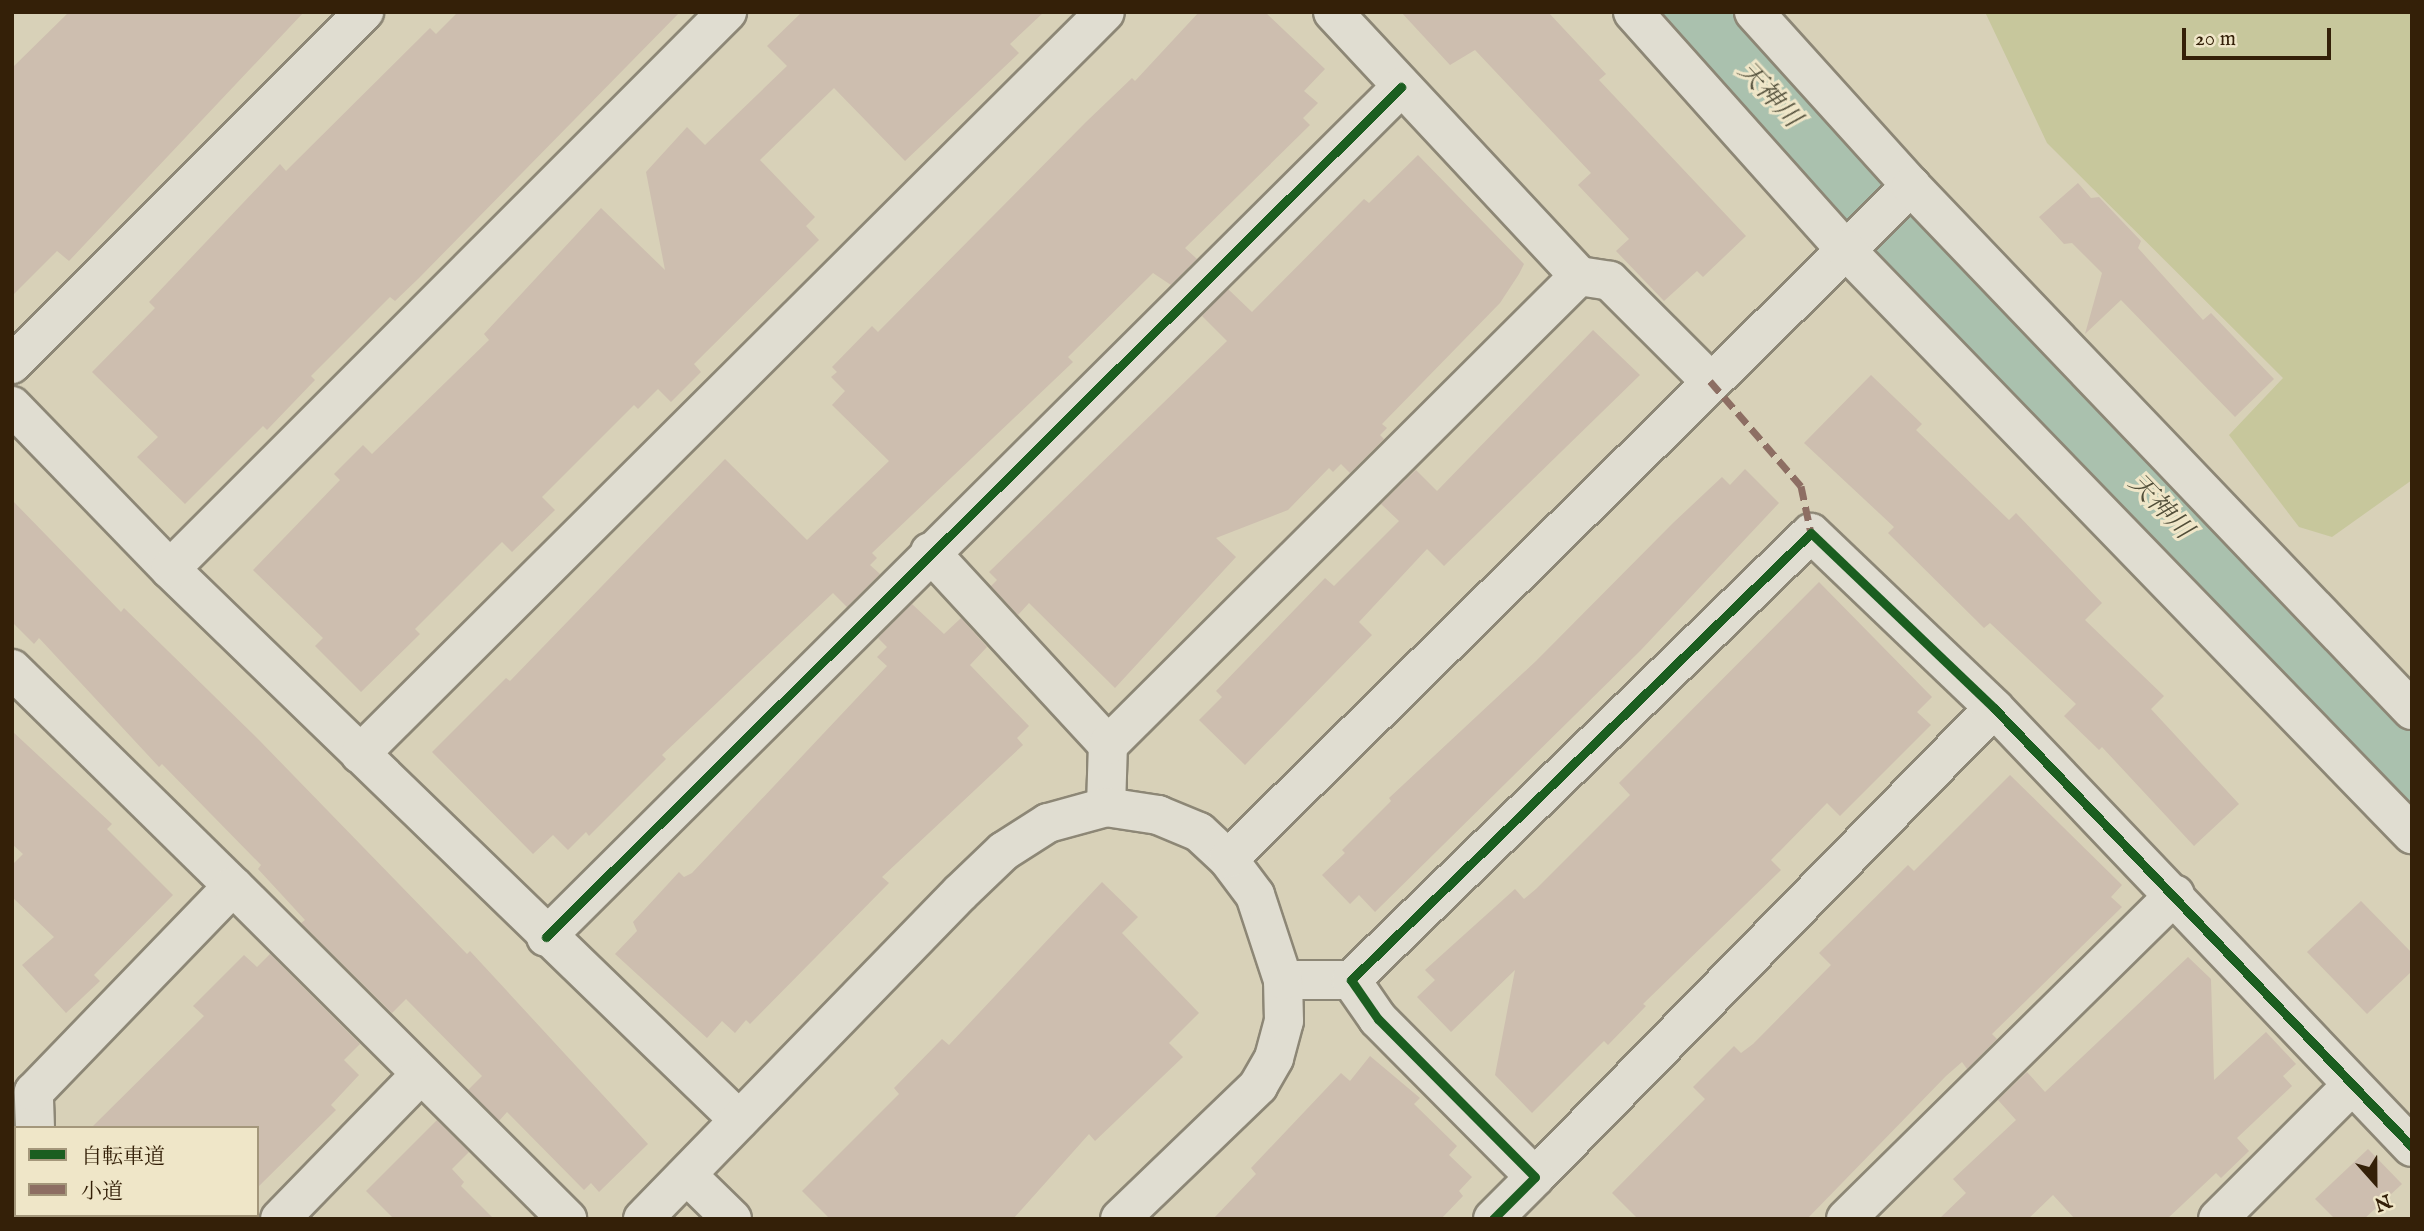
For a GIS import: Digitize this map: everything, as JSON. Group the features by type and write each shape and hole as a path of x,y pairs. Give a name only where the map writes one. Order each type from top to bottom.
{"street":[{"path":"12,363 364,12"},
{"path":"170,569 727,12"},
{"path":"360,754 1105,12"},
{"path":"1333,12 1579,276 1610,281 1710,381"},
{"path":"1633,12 1845,249 2412,834"},
{"path":"1754,12 1911,187 2412,710"},
{"path":"546,937 930,552 1401,87"},
{"path":"1228,859 1710,381 1911,187"},
{"path":"1108,745 1579,276"},
{"path":"12,406 170,569 546,937 739,1120"},
{"path":"1283,980 1351,980 1811,533 1994,708 2175,895 2351,1086 2412,1147"},
{"path":"930,552 1108,745 1107,807"},
{"path":"12,669 567,1219"},
{"path":"1493,1219 1994,708"},
{"path":"643,1219 1004,851 1048,823 1107,807 1158,815 1199,832 1228,859 1255,895 1283,980 1284,1021 1274,1058 1258,1086 1120,1219"},
{"path":"35,1126 34,1092 233,886"},
{"path":"1846,1219 2175,895"},
{"path":"1351,980 1378,1019 1535,1177"},
{"path":"280,1219 421,1074"},
{"path":"2218,1219 2351,1086"},
{"path":"687,1175 732,1219"}],"green space":[{"path":"1985,12 2412,12 2412,480 2332,537 2299,527 2229,435 2283,378 2047,143"}],"building":[{"path":"69,12 304,12 69,261 57,251 12,296 12,68"},
{"path":"458,12 680,12 419,278 395,301 390,297 311,376 315,380 267,430 263,426 185,504 137,457 158,437 92,372 155,308 149,302 280,164 286,171 430,28 436,34"},
{"path":"802,12 1044,12 1010,44 1019,53 905,161 834,88 760,160 815,217 806,226 819,240 694,364 701,372 671,402 658,389 638,409 634,405 542,497 555,510 512,552 502,542 415,629 420,634 361,692 315,646 323,638 253,570 340,480 334,474 363,445 372,454 489,340 484,334 601,208 665,270 646,172 687,127 705,145 787,66 767,46"},
{"path":"1199,12 1265,12 1325,69 1304,91 1318,103 1303,118 1310,125 1185,248 1197,259 1171,285 1153,273 1068,357 1073,362 872,553 877,558 870,565 880,574 847,607 833,593 662,755 666,759 589,836 586,832 568,850 553,835 533,854 432,752 506,678 510,681 725,459 807,540 889,461 832,405 845,391 831,377 837,372 832,367 872,326 878,332 1086,122 1132,78 1135,81"},
{"path":"1401,12 1548,12 1606,74 1599,80 1746,236 1703,277 1697,271 1664,301 1616,251 1629,239 1578,185 1591,173 1475,50 1450,65"},
{"path":"1418,155 1524,264 1519,274 1500,303 1382,424 1387,428 1380,435 1384,439 1350,473 1341,464 1333,472 1329,468 1288,510 1216,538 1236,557 1115,688 1029,603 1018,615 991,586 997,580 989,572 1227,341 1202,316 1228,289 1252,312 1364,199 1369,203"},
{"path":"2078,183 2091,198 2099,197 2141,241 2138,248 2203,320 2211,313 2274,379 2235,417 2121,300 2085,334 2102,273 2072,243 2064,244 2039,217"},
{"path":"1593,330 1640,375 1444,566 1427,549 1359,622 1372,635 1245,765 1199,720 1222,697 1216,691 1325,578 1334,586 1399,521 1381,504 1416,470 1437,491"},
{"path":"1871,375 1922,424 1916,430 2009,520 2016,513 2102,603 2085,620 2164,696 2151,709 2239,804 2194,846 2102,747 2099,750 2064,716 2076,704 1990,623 1984,628 1888,533 1894,527 1804,443"},
{"path":"1745,469 1779,503 1641,650 1375,912 1359,895 1350,904 1322,875 1345,853 1342,850 1391,801 1389,798 1536,661 1722,477 1730,485"},
{"path":"12,500 121,612 124,608 259,740 467,954 470,951 648,1144 599,1192 591,1183 584,1190 507,1112 499,1121 468,1090 482,1076 406,999 392,1013 301,923 305,920 258,869 261,865 162,764 159,767 39,638 34,644 12,622"},
{"path":"1819,582 1932,697 1917,712 1931,725 1840,816 1827,803 1771,860 1781,870 1643,1004 1646,1006 1608,1045 1604,1041 1532,1113 1495,1075 1515,970 1451,1032 1417,997 1435,980 1425,970 1515,889 1524,899 1536,889 1630,795 1619,783"},
{"path":"912,604 944,634 961,618 987,647 970,665 1029,726 1017,738 1023,745 882,877 889,883 750,1024 746,1020 735,1033 722,1021 707,1038 615,954 637,931 633,922 679,872 684,877 692,873 887,666 877,657 887,647 878,638"},
{"path":"12,731 112,824 107,829 173,895 94,975 100,981 66,1013 22,965 54,937 12,897 12,865 23,854 12,844"},
{"path":"2010,775 2122,885 2111,897 2122,907 1992,1034 1997,1039 1967,1069 1962,1062 1946,1076 1807,1219 1638,1219 1612,1193 1705,1099 1693,1087 1734,1046 1741,1053 1753,1044 1831,965 1819,953 1908,865 1914,871"},
{"path":"1102,882 1138,917 1122,933 1199,1013 1169,1043 1183,1057 1095,1141 1089,1134 1013,1219 830,1219 802,1191 899,1094 894,1088 942,1039 949,1045"},
{"path":"2361,901 2412,953 2412,971 2367,1014 2307,952"},
{"path":"270,954 360,1044 344,1060 359,1075 331,1105 336,1110 259,1186 259,1126 93,1126 204,1016 193,1006 244,955 257,967"},
{"path":"2188,957 2211,979 2214,1080 2266,1032 2296,1064 2283,1076 2292,1086 2237,1138 2249,1151 2221,1178 2216,1173 2167,1219 2075,1219 2053,1195 2028,1219 1939,1219 1966,1193 1953,1179 2016,1120 1998,1100 2027,1072 2045,1092"},
{"path":"1370,1056 1420,1098 1414,1104 1457,1146 1449,1155 1472,1177 1459,1191 1463,1196 1441,1219 1213,1219 1256,1174 1251,1168 1341,1073 1350,1081"},
{"path":"437,1120 469,1152 452,1169 464,1182 461,1186 494,1219 394,1219 366,1191"},
{"path":"2368,1149 2402,1184 2364,1219 2335,1219 2315,1199"}],"waterway":[{"name":"天神川","path":"1693,12 1846,179"},
{"name":"天神川","path":"1908,249 2412,765"}],"marked path":[{"path":"1710,381 1801,486 1811,533"}],"cycle path":[{"path":"546,937 1401,87"},
{"path":"1493,1219 1535,1177 1378,1019 1351,980 1811,533 1994,708 2412,1147"}]}
